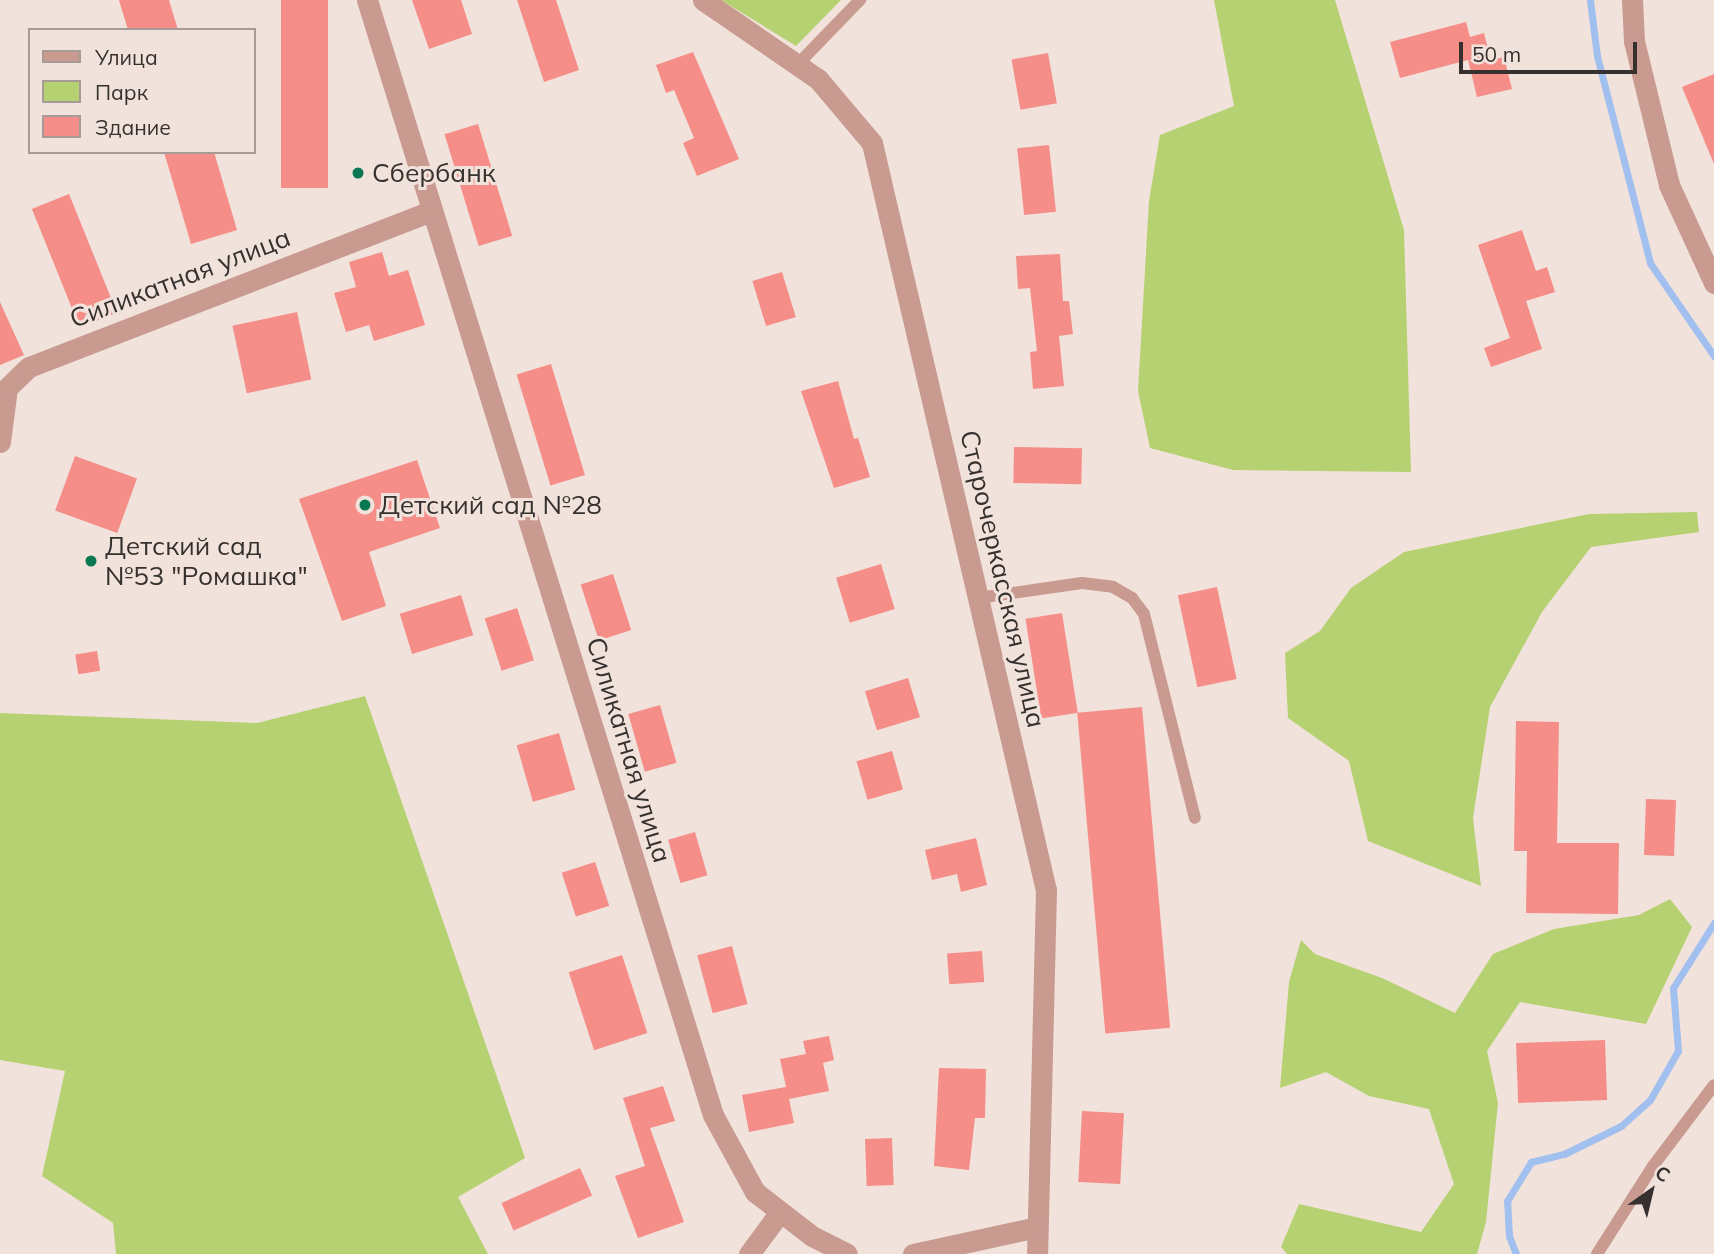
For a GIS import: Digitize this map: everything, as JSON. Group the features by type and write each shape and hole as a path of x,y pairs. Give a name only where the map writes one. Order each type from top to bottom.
{"street":[{"name":"Силикатная улица","path":"367,0 713,1115 755,1192 780,1212 847,1254"},
{"name":"Старочеркасская улица","path":"703,0 818,79 872,143 1046,890 1037,1254"},
{"path":"1632,0 1634,41 1669,185 1714,283"},
{"name":"Силикатная улица","path":"0,442 7,388 29,367 431,211"},
{"path":"749,1254 780,1212"},
{"path":"913,1254 1037,1227"}],"lane":[{"path":"797,65 860,0"},
{"path":"978,598 1082,583 1113,587 1132,598 1144,614 1195,818"},
{"path":"1597,1254 1653,1166 1714,1085"}],"green space":[{"path":"721,0 841,0 796,46"},
{"path":"1214,0 1335,0 1404,230 1411,472 1233,470 1150,448 1138,391 1149,201 1160,135 1234,106"},
{"path":"1697,512 1699,532 1591,547 1542,612 1490,707 1473,818 1481,886 1368,841 1349,761 1288,718 1285,653 1320,631 1351,588 1404,552 1589,514"},
{"path":"365,696 525,1158 458,1197 488,1254 116,1254 113,1223 42,1176 65,1071 0,1060 0,713 257,723"},
{"path":"1670,899 1692,927 1646,1024 1520,1002 1487,1051 1498,1103 1486,1222 1477,1254 1287,1254 1281,1247 1299,1204 1421,1232 1454,1184 1429,1109 1369,1096 1326,1072 1280,1088 1289,982 1301,940 1315,954 1382,978 1455,1013 1493,954 1554,929 1639,915"}],"building":[{"path":"119,0 169,0 177,28 127,28"},
{"path":"281,0 328,0 328,188 281,188"},
{"path":"412,0 461,0 472,34 429,49"},
{"path":"517,0 556,0 579,70 544,82"},
{"path":"1466,22 1470,37 1484,33 1491,60 1504,57 1512,89 1477,97 1468,60 1400,78 1390,42"},
{"path":"693,52 739,159 697,176 683,143 694,138 674,90 666,93 656,65"},
{"path":"1048,53 1057,103 1020,110 1012,59"},
{"path":"1714,74 1714,164 1682,87"},
{"path":"478,124 512,236 479,246 445,134"},
{"path":"1049,145 1056,212 1024,215 1017,148"},
{"path":"165,154 215,154 237,230 191,244"},
{"path":"69,194 117,313 80,328 32,209"},
{"path":"1522,230 1536,271 1547,267 1555,292 1526,301 1542,349 1491,367 1484,348 1510,338 1478,245"},
{"path":"382,252 389,276 408,270 425,325 374,341 369,325 346,332 334,293 356,287 349,262"},
{"path":"1060,254 1063,301 1069,301 1073,334 1059,336 1064,386 1033,389 1030,352 1037,351 1030,288 1018,289 1016,256"},
{"path":"782,272 796,317 766,326 752,281"},
{"path":"0,302 24,355 0,365"},
{"path":"297,312 311,379 247,393 232,326"},
{"path":"551,364 585,475 550,485 517,375"},
{"path":"838,381 854,439 858,438 870,477 834,488 801,391"},
{"path":"1014,447 1082,448 1081,484 1013,483"},
{"path":"75,456 137,479 117,533 55,511"},
{"path":"417,460 440,528 369,552 386,606 342,621 299,499"},
{"path":"881,564 895,609 850,623 836,578"},
{"path":"613,574 631,630 599,641 581,585"},
{"path":"1217,587 1237,679 1197,687 1178,595"},
{"path":"461,595 473,635 412,654 400,614"},
{"path":"517,608 534,660 502,671 485,619"},
{"path":"1062,613 1078,713 1041,719 1025,619"},
{"path":"97,651 100,671 78,674 75,654"},
{"path":"908,678 920,717 877,730 865,691"},
{"path":"660,705 677,763 645,772 628,714"},
{"path":"1142,707 1170,1028 1105,1033 1077,713"},
{"path":"1516,721 1559,722 1557,843 1619,843 1618,914 1526,913 1527,851 1514,851"},
{"path":"559,733 575,790 533,802 517,745"},
{"path":"892,751 903,789 867,800 856,761"},
{"path":"1646,799 1676,800 1674,856 1644,855"},
{"path":"695,832 707,875 680,883 668,840"},
{"path":"976,838 987,885 961,892 957,874 932,880 925,850"},
{"path":"595,862 609,906 576,917 562,873"},
{"path":"732,946 748,1004 713,1013 697,955"},
{"path":"982,951 984,982 949,984 947,953"},
{"path":"622,955 647,1033 594,1050 569,972"},
{"path":"829,1036 834,1060 823,1063 829,1091 789,1099 794,1123 749,1132 742,1095 786,1087 780,1059 806,1054 803,1041"},
{"path":"1605,1040 1607,1100 1518,1103 1516,1043"},
{"path":"939,1068 986,1069 985,1118 975,1118 969,1170 934,1166"},
{"path":"663,1086 675,1121 650,1128 684,1222 638,1238 615,1176 645,1166 623,1098"},
{"path":"1082,1111 1124,1113 1120,1184 1078,1182"},
{"path":"892,1138 894,1185 867,1186 865,1139"},
{"path":"580,1168 592,1195 514,1230 501,1203"}],"waterway":[{"path":"1590,0 1597,56 1650,263 1714,356"},
{"path":"1516,1254 1509,1236 1507,1201 1531,1162 1564,1154 1621,1126 1650,1100 1678,1051 1673,988 1714,923"}],"place":[{"name":"Сбербанк","path":"358,173"},
{"name":"Детский сад №28","path":"365,505"},
{"name":"Детский сад №53 \"Ромашка\"","path":"91,561"}]}
